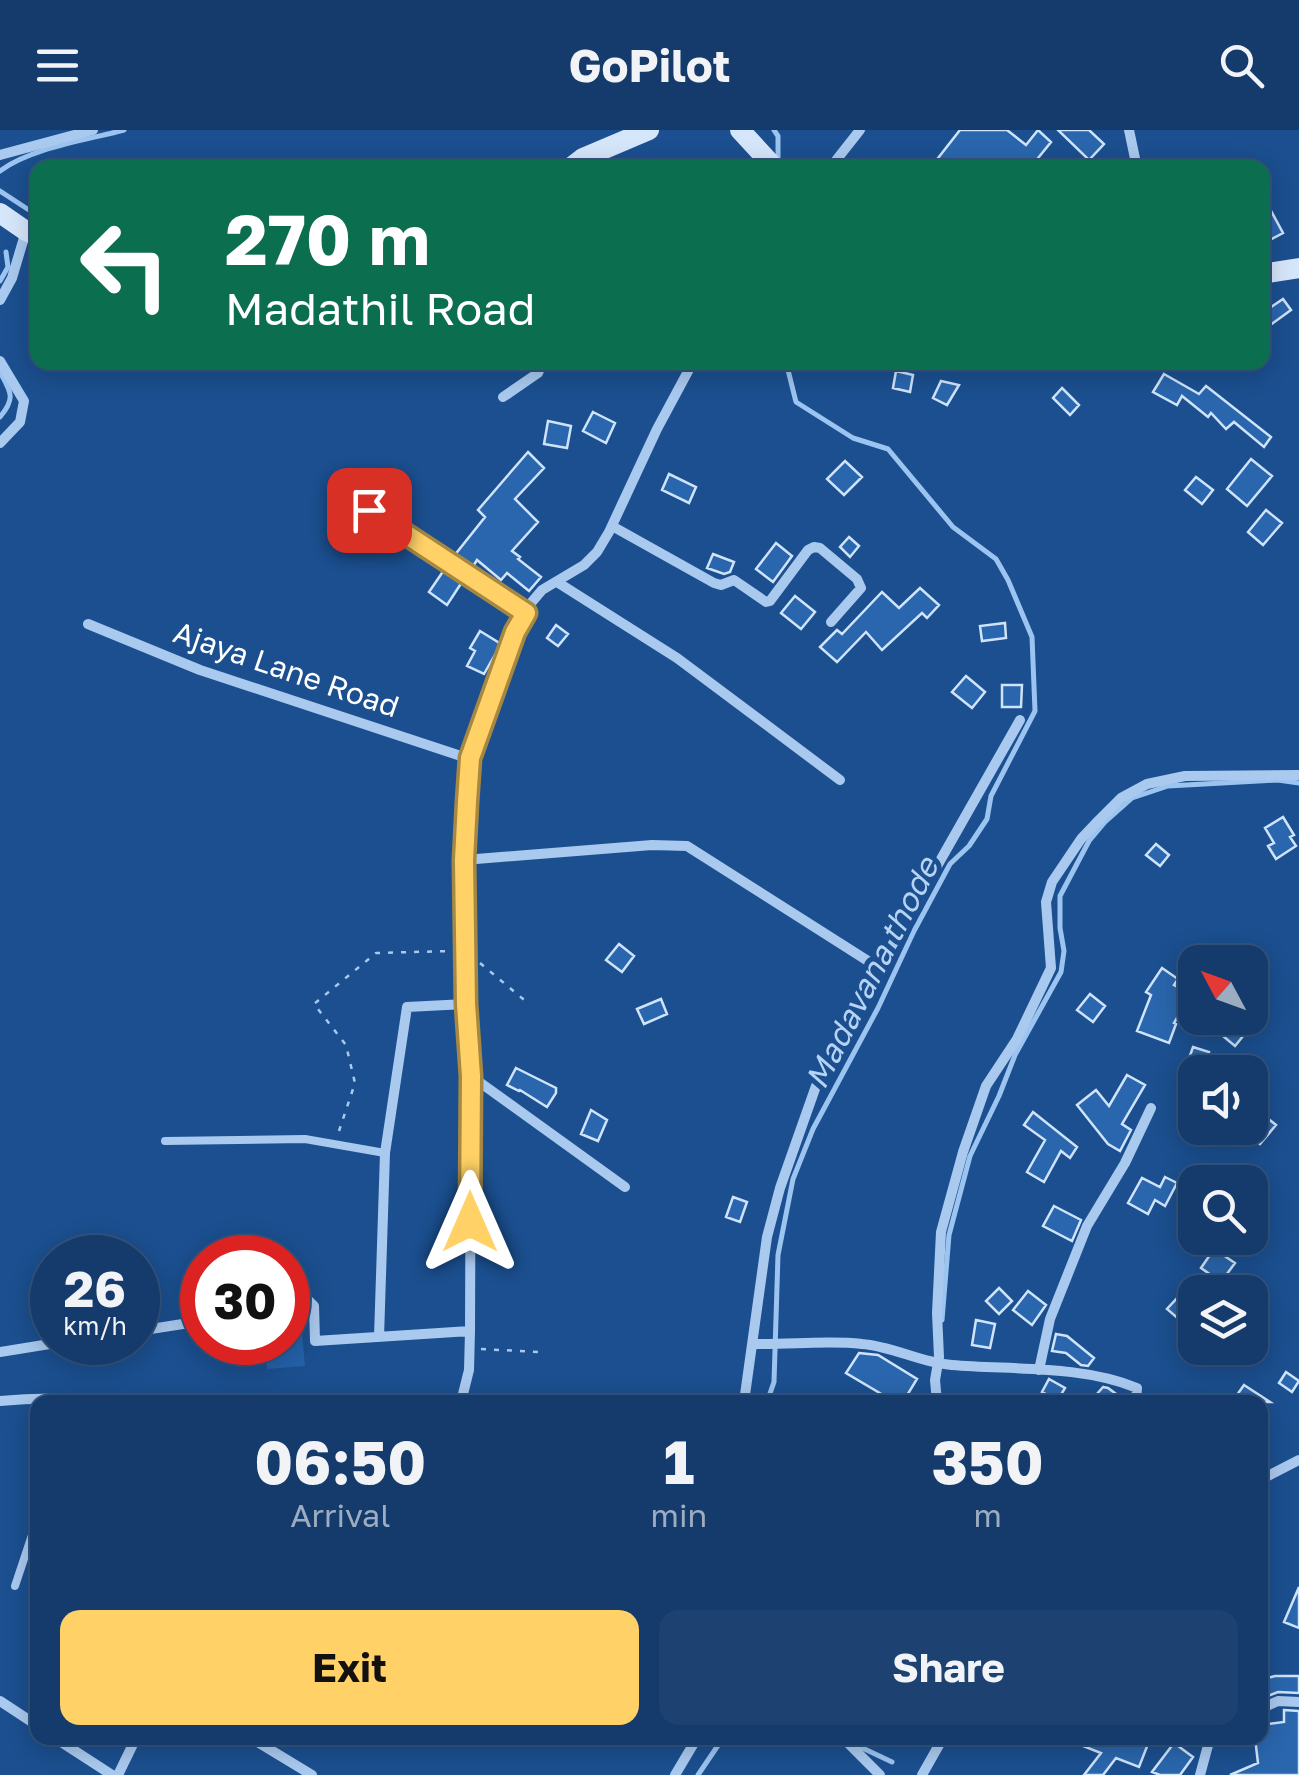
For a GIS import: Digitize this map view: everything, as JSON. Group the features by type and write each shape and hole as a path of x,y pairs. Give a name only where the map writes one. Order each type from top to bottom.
{"main road":[{"path":"580,160 649,130"},
{"path":"740,130 768,160"},
{"path":"0,213 30,233"},
{"path":"1270,273 1299,268"}],"street":[{"path":"0,155 93,130"},
{"path":"836,160 860,130"},
{"path":"1128,130 1135,160"},
{"path":"0,300 30,238"},
{"path":"0,361 24,401 20,422 0,443"},
{"path":"503,397 540,370"},
{"path":"463,1395 469,1370 470,1331 471,1076 464,860 470,758 515,632 542,590 584,566 597,552 689,370"},
{"path":"338,490 526,613"},
{"path":"612,526 714,583 722,586 734,580 766,602 808,550 820,548 862,588 831,622"},
{"path":"557,582 677,658 840,780"},
{"name":"Ajaya Lane Road","path":"88,624 200,670 470,758"},
{"path":"745,1395 767,1238 816,1086 1020,720"},
{"path":"936,1395 936,1314 944,1218 986,1086 1017,1039 1051,968 1046,902 1052,882 1098,821 1121,798 1147,784 1186,776 1299,775"},
{"path":"464,860 652,845 687,846 879,968"},
{"path":"379,1336 385,1153 407,1007 466,1004"},
{"path":"471,1076 625,1187"},
{"path":"1040,1370 1050,1319 1087,1226 1152,1108"},
{"path":"310,1301 314,1306 315,1341 470,1331"},
{"path":"753,1344 864,1344 938,1364 1040,1370 1120,1381 1137,1388 1136,1395"},
{"path":"0,1352 30,1347"},
{"path":"0,1401 30,1401"},
{"path":"1268,1476 1299,1460"},
{"path":"0,1701 30,1721"},
{"path":"1268,1705 1278,1701 1299,1702"},
{"path":"66,1745 115,1775 132,1745"},
{"path":"263,1745 312,1775"},
{"path":"675,1775 693,1745"},
{"path":"850,1745 880,1775"},
{"path":"922,1775 939,1745"},
{"path":"1200,1775 1208,1745"}],"lane":[{"path":"164,1141 306,1138 385,1153"},
{"path":"15,1586 30,1541"}],"path":[{"path":"335,1144 355,1083 346,1045 314,1004 376,953 465,950 529,1004"},
{"path":"469,1348 540,1352"}],"shaded area":[{"path":"267,1365 305,1365 305,1366 267,1369"}],"building":[{"path":"960,130 1007,130 1026,145 1038,130 1051,142 1036,160 937,160"},
{"path":"1058,130 1089,130 1104,144 1089,160"},
{"path":"1270,209 1283,233 1270,240"},
{"path":"1283,299 1291,310 1270,325 1270,308"},
{"path":"896,371 913,375 910,392 893,388"},
{"path":"1164,374 1199,394 1206,386 1271,437 1264,447 1234,422 1226,429 1211,413 1208,417 1182,396 1177,405 1153,392"},
{"path":"941,381 959,385 947,405 933,398"},
{"path":"1062,388 1079,405 1070,415 1053,398"},
{"path":"593,412 615,423 606,443 583,431"},
{"path":"548,421 571,426 567,448 544,444"},
{"path":"528,452 544,468 515,499 538,522 512,551 541,577 529,591 507,573 501,580 477,560 472,568 454,556 485,517 478,510"},
{"path":"1251,459 1272,476 1247,506 1227,489"},
{"path":"845,461 862,477 844,495 827,479"},
{"path":"669,474 696,487 689,503 662,490"},
{"path":"1196,477 1213,490 1202,504 1185,490"},
{"path":"1266,510 1282,523 1263,545 1248,532"},
{"path":"849,537 859,546 850,557 840,547"},
{"path":"776,543 792,556 773,582 756,569"},
{"path":"713,554 734,562 730,572 707,568"},
{"path":"444,570 462,582 447,605 429,592"},
{"path":"920,588 939,605 927,618 922,613 882,650 866,632 837,662 820,647 837,630 842,634 882,592 899,608"},
{"path":"795,596 815,612 801,629 781,613"},
{"path":"1005,623 1006,638 982,641 980,626"},
{"path":"556,625 568,634 558,646 547,638"},
{"path":"480,631 501,644 484,674 467,666 475,651 470,648"},
{"path":"966,676 985,692 972,708 952,692"},
{"path":"1002,685 1022,685 1021,707 1002,707"},
{"path":"1283,817 1296,846 1276,859 1268,846 1274,843 1265,828"},
{"path":"1156,844 1169,855 1160,866 1146,855"},
{"path":"619,944 634,956 622,972 606,960"},
{"path":"1162,968 1178,979 1174,985 1178,987 1178,1016 1169,1043 1137,1031 1151,995 1146,992"},
{"path":"1090,994 1105,1006 1093,1022 1077,1010"},
{"path":"661,999 667,1014 644,1024 637,1009"},
{"path":"1222,1035 1244,1035 1235,1046"},
{"path":"1193,1047 1209,1052 1208,1055 1190,1055"},
{"path":"516,1068 556,1088 547,1107 507,1085"},
{"path":"1127,1075 1145,1085 1122,1124 1131,1130 1120,1151 1108,1144 1077,1105 1096,1090 1109,1106"},
{"path":"591,1110 607,1120 598,1141 581,1134"},
{"path":"1033,1112 1077,1147 1070,1158 1061,1151 1044,1182 1027,1172 1045,1140 1024,1125"},
{"path":"1268,1119 1276,1125 1268,1134"},
{"path":"1165,1177 1177,1183 1165,1206 1155,1200 1148,1214 1128,1203 1142,1178 1160,1187"},
{"path":"733,1197 747,1202 740,1222 726,1217"},
{"path":"1054,1206 1081,1220 1072,1241 1043,1226"},
{"path":"1210,1255 1223,1255 1235,1263 1226,1275 1211,1275 1201,1268"},
{"path":"999,1288 1012,1301 999,1314 986,1301"},
{"path":"1028,1291 1046,1305 1032,1325 1013,1310"},
{"path":"1178,1297 1178,1318 1167,1309"},
{"path":"976,1320 995,1324 990,1348 972,1345"},
{"path":"1056,1334 1067,1336 1094,1358 1088,1366 1066,1353 1052,1351"},
{"path":"859,1353 878,1355 917,1379 907,1395 883,1395 846,1373"},
{"path":"1286,1372 1299,1381 1292,1392 1279,1383"},
{"path":"1049,1379 1065,1388 1061,1395 1042,1392"},
{"path":"1244,1385 1259,1395 1237,1395"},
{"path":"1103,1387 1118,1395 1096,1395"},
{"path":"1299,1587 1299,1628 1284,1622"},
{"path":"1299,1676 1299,1693 1268,1696 1268,1678"},
{"path":"1284,1710 1299,1711 1299,1775 1230,1775 1258,1763 1256,1745 1268,1745 1268,1724 1284,1722"},
{"path":"1081,1745 1148,1745 1139,1767 1116,1758 1103,1775 1084,1775 1101,1753"},
{"path":"1172,1745 1193,1757 1180,1775 1152,1772"}],"waterway":[{"path":"0,171 43,151 124,130"},
{"path":"774,130 778,136 778,159"},
{"path":"0,191 29,210"},
{"path":"0,281 8,267 6,252"},
{"name":"Madavana thode","path":"769,1395 774,1382 778,1255 793,1179 813,1129 950,864 969,846 987,819 991,796 1035,711 1032,637 996,559 953,527 888,449 853,438 796,402 788,370"},
{"path":"0,372 10,395 0,417"},
{"path":"942,1320 949,1235 970,1156 1015,1055 1061,972 1064,951 1060,896 1089,841 1132,798 1168,786 1278,780 1299,783"},
{"name":"Madavana thode","path":"698,1775 718,1745"},
{"path":"856,1745 892,1762"}],"route":[{"path":"369,510 526,613 515,632 470,758 464,860 471,1076 470,1222"}]}
